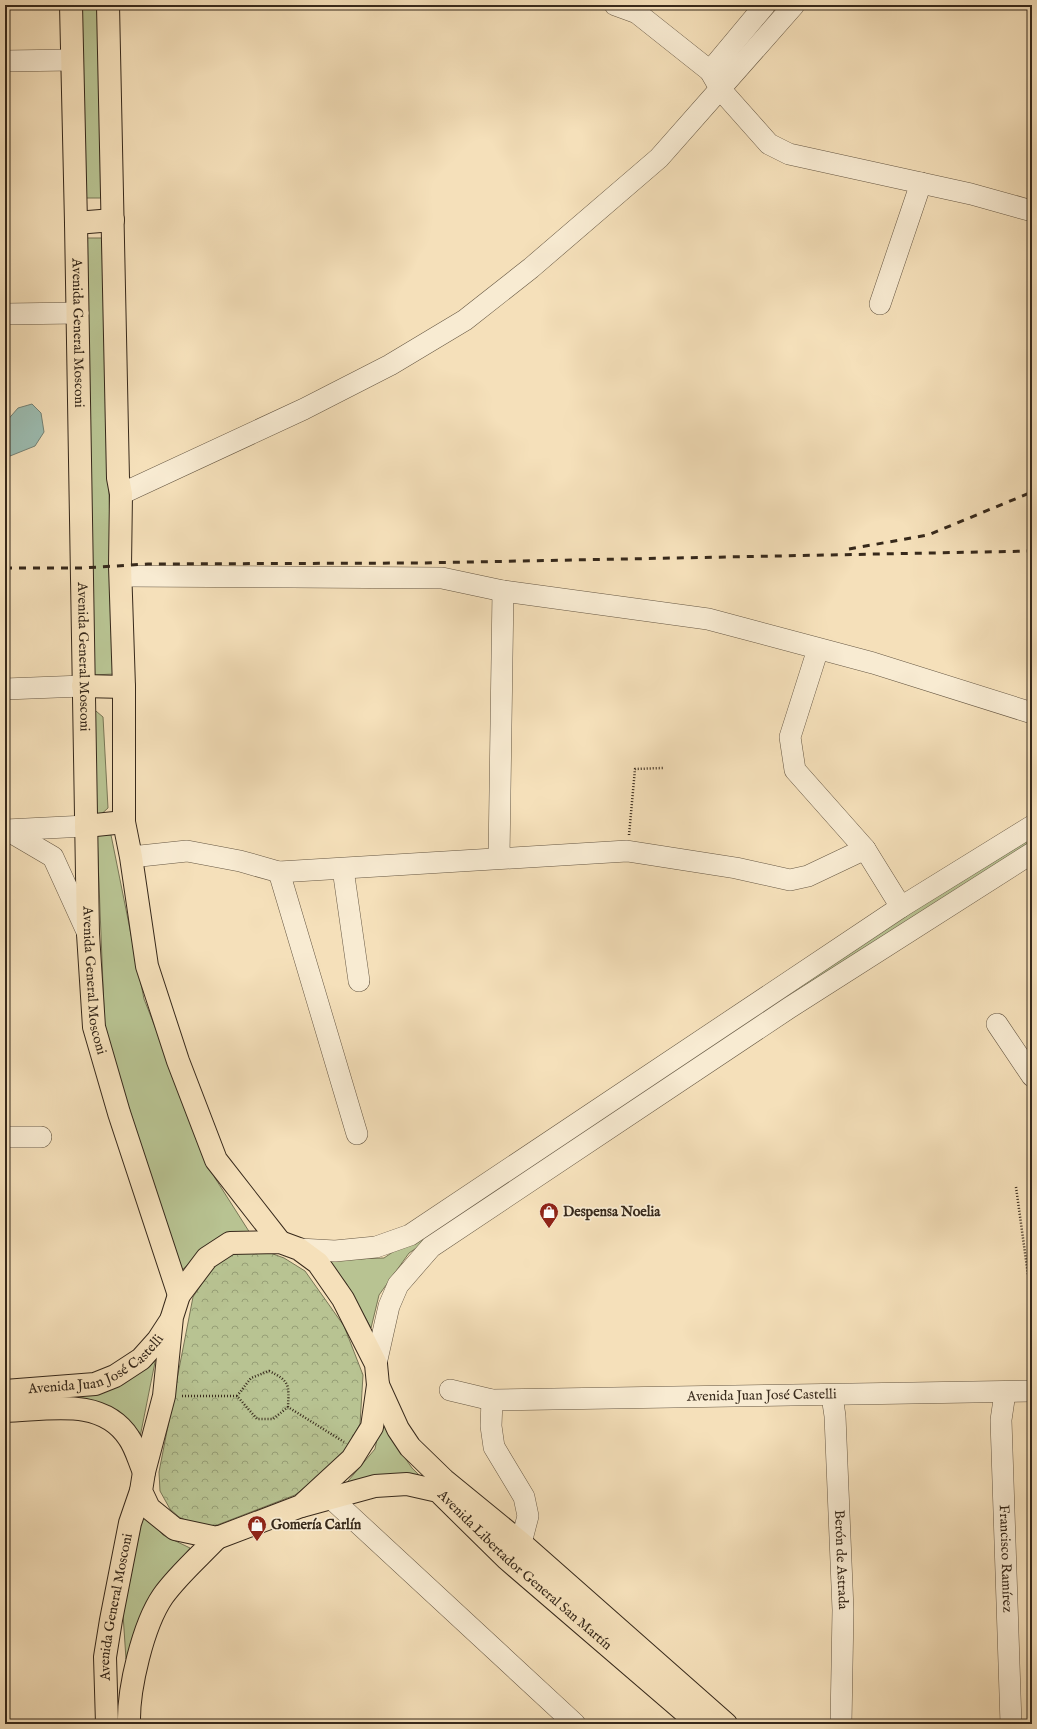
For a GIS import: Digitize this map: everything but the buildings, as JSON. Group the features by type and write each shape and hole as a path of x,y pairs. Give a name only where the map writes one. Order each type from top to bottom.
{"main road":[{"name":"Avenida General Mosconi","path":"71,5 78,313 88,934 94,1027 128,1141 179,1295"},
{"path":"108,5 118,478 121,494 121,576 124,687 124,822 132,857 147,966 178,1062 216,1160 289,1245"},
{"path":"76,223 113,220"},
{"path":"83,686 124,687"},
{"path":"86,826 124,822"},
{"path":"172,1317 179,1295 208,1258 230,1243 289,1245"},
{"name":"Avenida Libertador General San Martín","path":"289,1245 318,1263 343,1299 377,1375 398,1429 410,1447 514,1551 699,1724"},
{"name":"Avenida General Mosconi","path":"107,1724 105,1657 108,1635 130,1523 164,1396 172,1317"},
{"name":"Avenida Juan José Castelli","path":"5,1391 95,1384 115,1376 141,1359 158,1340 172,1317"},
{"path":"217,1538 301,1506 352,1459 372,1427 377,1375"},
{"name":"Avenida Juan José Castelli","path":"5,1411 75,1408 104,1414 129,1438 149,1508 175,1529 217,1538"},
{"name":"Avenida Libertador General San Martín","path":"301,1506 332,1499 375,1486 407,1484 438,1491 726,1724"},
{"name":"Avenida General Mosconi","path":"129,1724 128,1708 132,1680 150,1622 162,1597 185,1570 217,1538"}],"street":[{"path":"615,5 637,13 710,71 721,90 769,144 789,154 971,194 1032,210"},
{"path":"710,71 765,5"},
{"path":"121,494 304,409 377,372 465,320 531,268 659,158 721,90 794,5"},
{"path":"5,61 72,60"},
{"path":"880,304 921,183"},
{"path":"5,314 78,313"},
{"path":"121,576 442,578 502,591 708,618 873,663 1032,712"},
{"path":"499,858 502,591"},
{"path":"818,649 790,737 795,770 864,849 901,907"},
{"path":"5,689 83,686"},
{"path":"6,830 86,826"},
{"path":"289,1245 335,1251 376,1247 410,1235 901,907 1032,826"},
{"path":"6,830 53,856 88,934"},
{"path":"132,857 187,852 240,861 279,872 627,851 736,868 790,880 808,876 864,849"},
{"path":"377,1375 389,1306 398,1285 431,1247 789,1008 1032,853"},
{"path":"343,869 359,981"},
{"path":"279,872 357,1134"},
{"path":"997,1024 1032,1076"},
{"path":"5,1138 41,1138"},
{"name":"Avenida Juan José Castelli","path":"450,1390 492,1400 832,1396 1005,1393 1032,1391"},
{"name":"Francisco Ramírez","path":"1005,1393 1000,1420 1011,1724"},
{"name":"Berón de Astrada","path":"832,1396 835,1416 843,1610 841,1724"},
{"path":"492,1400 490,1426 494,1447 524,1497 528,1516 514,1551"},
{"path":"332,1499 575,1724"}],"path":[{"path":"627,851 635,769 663,768"},
{"path":"1016,1188 1032,1304"},
{"path":"164,1396 237,1396 257,1419 274,1419 288,1407 289,1387 283,1378 269,1371 251,1378 237,1396"},
{"path":"288,1407 358,1450"}],"green space":[{"path":"80,5 101,5 105,198 84,198"},
{"path":"86,238 102,238 114,674 93,675"},
{"path":"90,706 103,717 108,808 97,818"},
{"path":"1032,833 1032,845 817,978 409,1253 379,1295 371,1328 346,1283 326,1260 384,1258 808,970"},
{"path":"97,834 111,835 144,999 215,1178 250,1233 212,1242 182,1270 105,1035"},
{"path":"265,1251 284,1258 305,1271 344,1326 363,1375 360,1424 339,1461 295,1495 212,1527 192,1523 179,1517 170,1509 160,1491 159,1472 193,1297 213,1267 234,1252"},
{"path":"157,1352 139,1442 115,1412 5,1397 79,1393"},
{"path":"383,1409 394,1442 412,1468 425,1481 338,1493 375,1449"},
{"path":"138,1508 163,1535 190,1548 149,1600 126,1659 123,1614"}],"water":[{"path":"32,404 41,413 44,432 35,446 5,458 5,423 18,408"}],"railway":[{"path":"849,549 928,535 1032,492"},
{"path":"5,568 82,568 148,564 419,563 1032,551"}],"place":[{"name":"Despensa Noelia","path":"549,1229"},
{"name":"Gomería Carlín","path":"257,1542"}]}
